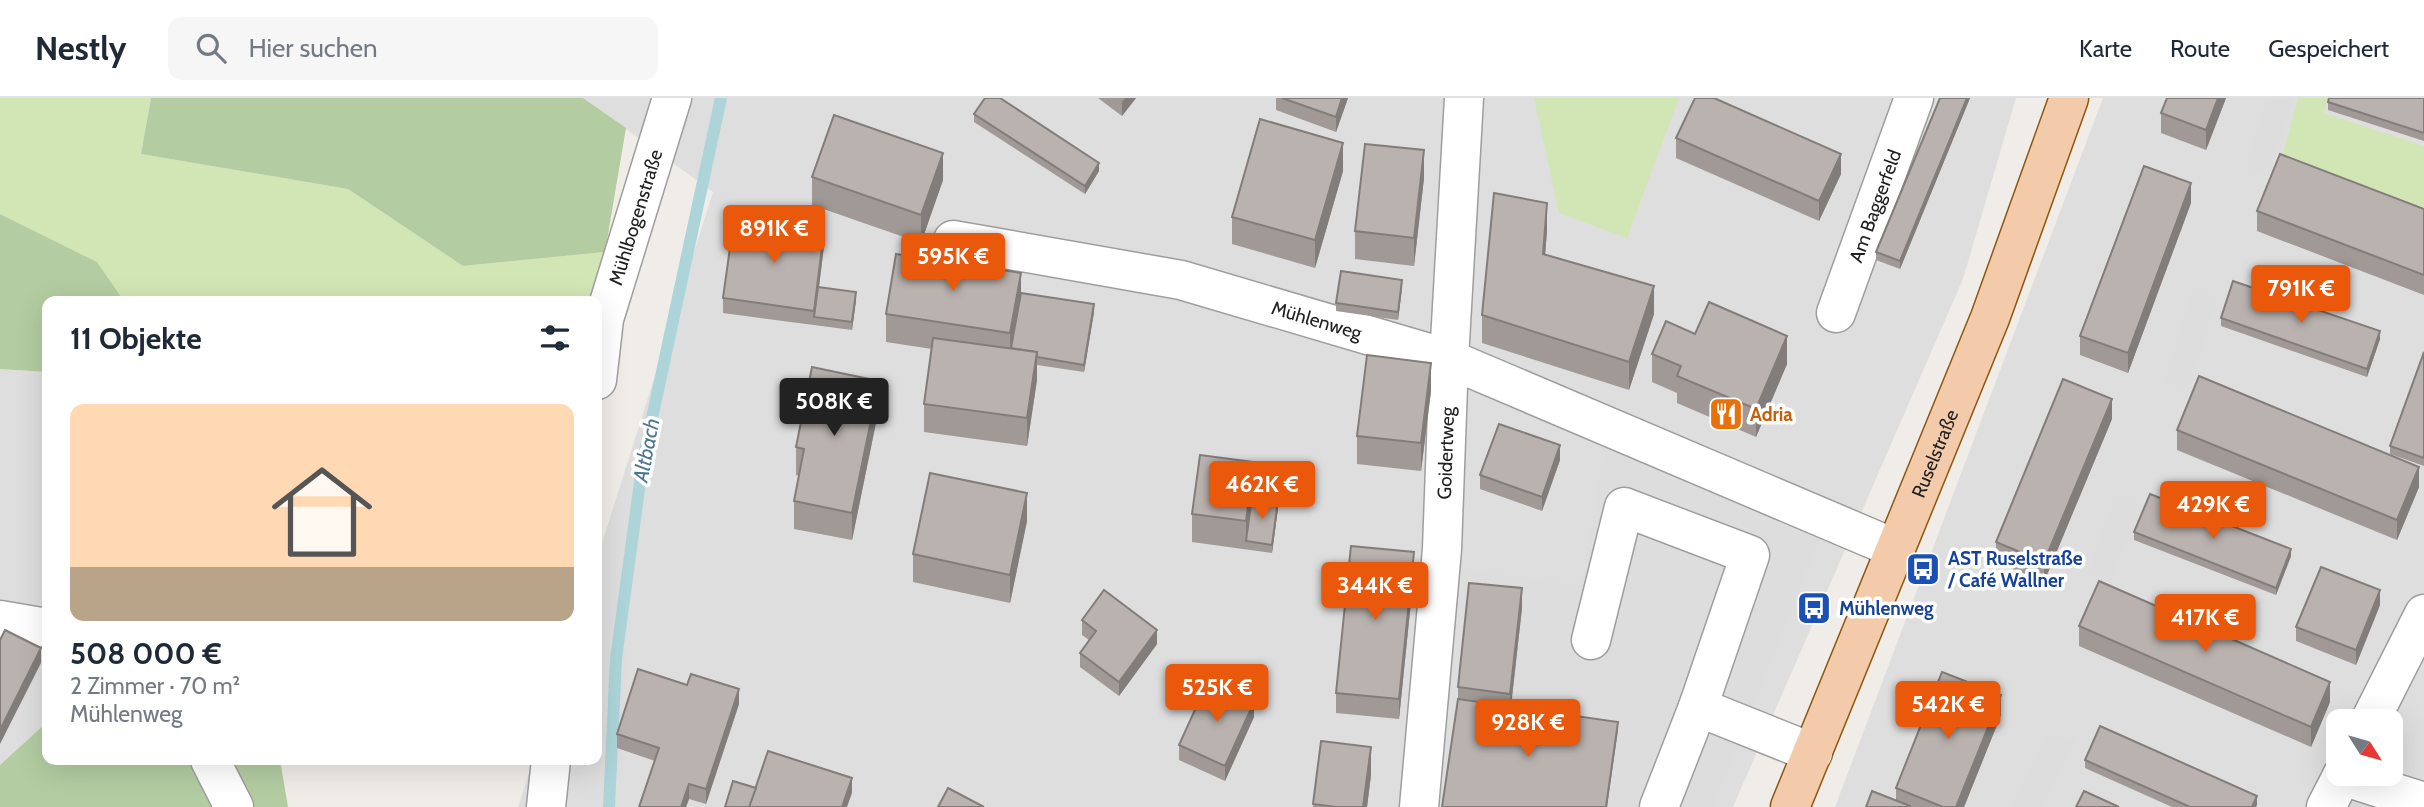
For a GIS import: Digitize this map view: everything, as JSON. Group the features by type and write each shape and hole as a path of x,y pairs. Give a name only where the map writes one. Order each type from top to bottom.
{"main road":[{"name":"Ruselstraße","path":"1790,807 1990,318 2068,98"}],"street":[{"name":"Mühlbogenstraße","path":"602,336 604,319 672,98"},
{"name":"Goidertweg","path":"1419,807 1442,549 1449,359 1464,98"},
{"name":"Am Baggerfeld","path":"1836,313 1914,98"},
{"name":"Mühlenweg","path":"953,240 1181,280 1449,359 1896,549"},
{"path":"1591,640 1624,507 1750,555 1698,707 1659,807"},
{"path":"2376,709 2424,614"},
{"path":"0,620 42,627"},
{"path":"1698,707 1813,753"},
{"path":"213,765 234,807"},
{"path":"546,807 550,765"},
{"path":"2342,786 2424,802"}],"shaded area":[{"path":"583,98 2016,98 1963,279 1733,807 518,807 531,765 602,765 602,543 713,192"},
{"path":"2103,98 2424,98 2424,807 1835,807"},
{"path":"2267,98 2293,98 2269,177 2245,169"},
{"path":"2192,291 2217,298 2188,390 2164,383"},
{"path":"0,369 42,372 42,727 0,765"},
{"path":"1604,446 1822,532 1714,807 1607,807 1618,730 1458,707 1465,569 1582,586"},
{"path":"2116,494 2140,503 2112,579 2088,571"},
{"path":"2046,735 2077,740 2044,807 2011,807"}],"green space":[{"path":"0,98 151,98 141,154 348,189 463,266 605,252 598,296 121,296 97,262 0,214"},
{"path":"151,98 583,98 626,128 605,252 463,266 348,189 141,154"},
{"path":"1534,98 1679,98 1627,238 1559,213"},
{"path":"2298,98 2328,98 2323,113 2424,146 2424,225 2279,169"},
{"path":"0,214 97,262 121,296 42,296 42,372 0,369"},
{"path":"42,727 42,765 281,765 288,807 0,807 0,765"}],"building":[{"path":"985,98 1000,98 1099,163 1085,186 974,114"},
{"path":"1282,98 1342,98 1336,117"},
{"path":"1695,98 1714,98 1841,154 1819,201 1676,138"},
{"path":"1940,98 1967,98 1900,261 1876,252"},
{"path":"2167,98 2218,98 2206,130 2161,113"},
{"path":"2329,98 2424,98 2424,133 2328,102"},
{"path":"834,115 943,153 921,215 812,177"},
{"path":"1260,119 1343,143 1315,240 1232,217"},
{"path":"1365,144 1424,150 1414,238 1355,231"},
{"path":"2280,154 2424,209 2424,275 2257,211"},
{"path":"2144,166 2191,183 2128,353 2080,336"},
{"path":"1494,193 1547,203 1543,254 1654,286 1629,362 1482,315"},
{"path":"734,219 824,231 814,311 723,298"},
{"path":"896,254 1021,273 1010,333 886,314"},
{"path":"1341,271 1402,280 1398,312 1336,303"},
{"path":"2233,281 2380,331 2367,369 2221,318"},
{"path":"818,287 856,292 852,322 814,317"},
{"path":"1021,293 1094,304 1084,365 1037,357 1037,352 1011,348"},
{"path":"1709,302 1787,336 1756,409 1677,376 1681,366 1652,354 1666,321 1695,334"},
{"path":"933,338 1037,352 1027,418 924,404"},
{"path":"2424,352 2424,458 2390,446"},
{"path":"1367,355 1431,363 1421,443 1357,436"},
{"path":"812,367 879,381 852,513 794,501 804,449 796,447"},
{"path":"2199,376 2419,467 2397,520 2177,430"},
{"path":"2063,379 2112,399 2044,562 1996,542"},
{"path":"1499,424 1560,445 1542,497 1480,475"},
{"path":"1200,455 1254,462 1246,521 1192,514"},
{"path":"930,473 1027,493 1010,575 913,554"},
{"path":"2150,494 2291,549 2276,588 2134,532"},
{"path":"1252,497 1278,500 1272,545 1246,541"},
{"path":"1351,546 1414,552 1399,699 1336,693"},
{"path":"2321,567 2380,590 2356,650 2296,627"},
{"path":"2099,581 2330,682 2311,727 2079,626"},
{"path":"1469,583 1522,588 1510,694 1458,687"},
{"path":"1104,590 1157,630 1119,682 1080,653 1096,631 1082,620"},
{"path":"5,630 41,648 0,730 0,640"},
{"path":"638,669 687,685 691,674 739,689 706,789 689,784 681,807 639,807 659,748 617,734"},
{"path":"1942,672 2001,695 1956,807 1943,807 1896,788"},
{"path":"1208,681 1254,702 1225,766 1179,745"},
{"path":"1458,699 1618,722 1606,807 1442,807"},
{"path":"2100,726 2257,796 2252,807 2190,807 2085,760"},
{"path":"1321,741 1371,747 1363,807 1313,804"},
{"path":"768,751 852,778 842,807 749,807"},
{"path":"733,781 756,788 749,807 725,807"},
{"path":"948,788 984,807 938,807"},
{"path":"1872,791 1910,806 1910,807 1866,807"},
{"path":"2084,791 2119,807 2076,807"}],"waterway":[{"name":"Altbach","path":"609,807 616,659 643,460 721,98"}],"place":[{"name":"Adria","path":"1726,414"},
{"name":"AST Ruselstraße / Café Wallner","path":"1923,569"},
{"name":"Mühlenweg","path":"1814,608"}]}
